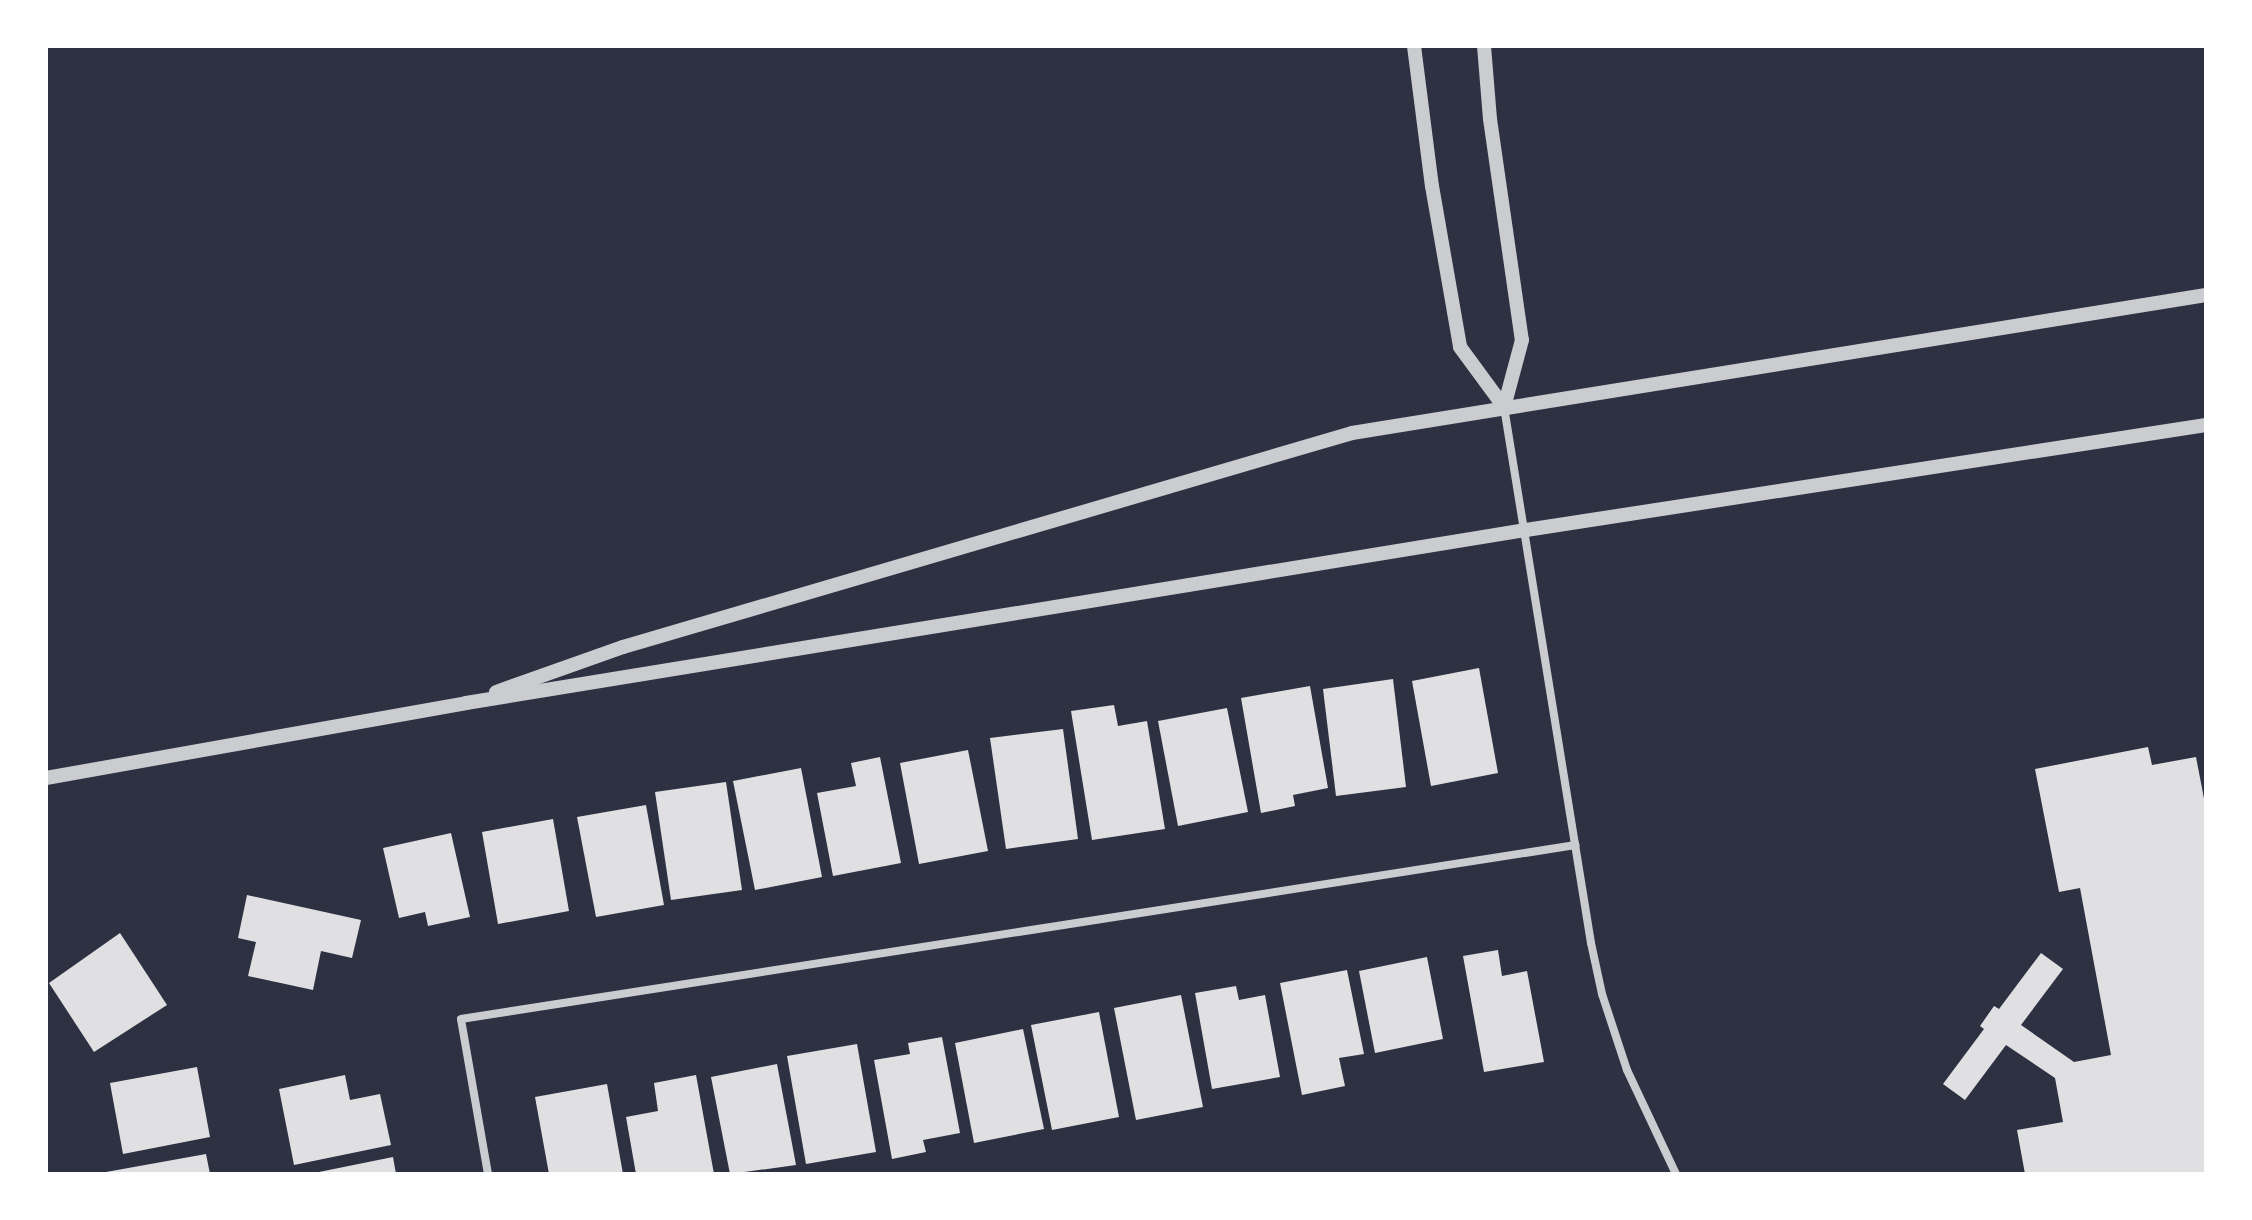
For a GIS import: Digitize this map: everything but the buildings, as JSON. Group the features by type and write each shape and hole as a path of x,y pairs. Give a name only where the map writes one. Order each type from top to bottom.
{"street":[{"path":"1414,46 1432,186 1460,347 1504,407"},
{"path":"1484,46 1490,119 1522,340 1504,407 1591,943 1610,1020 1627,1070 1676,1174"},
{"path":"466,703 623,647 1352,433 2206,295"},
{"path":"46,778 466,703 1526,530 2206,425"},
{"path":"488,1174 461,1019 1576,845"}]}
